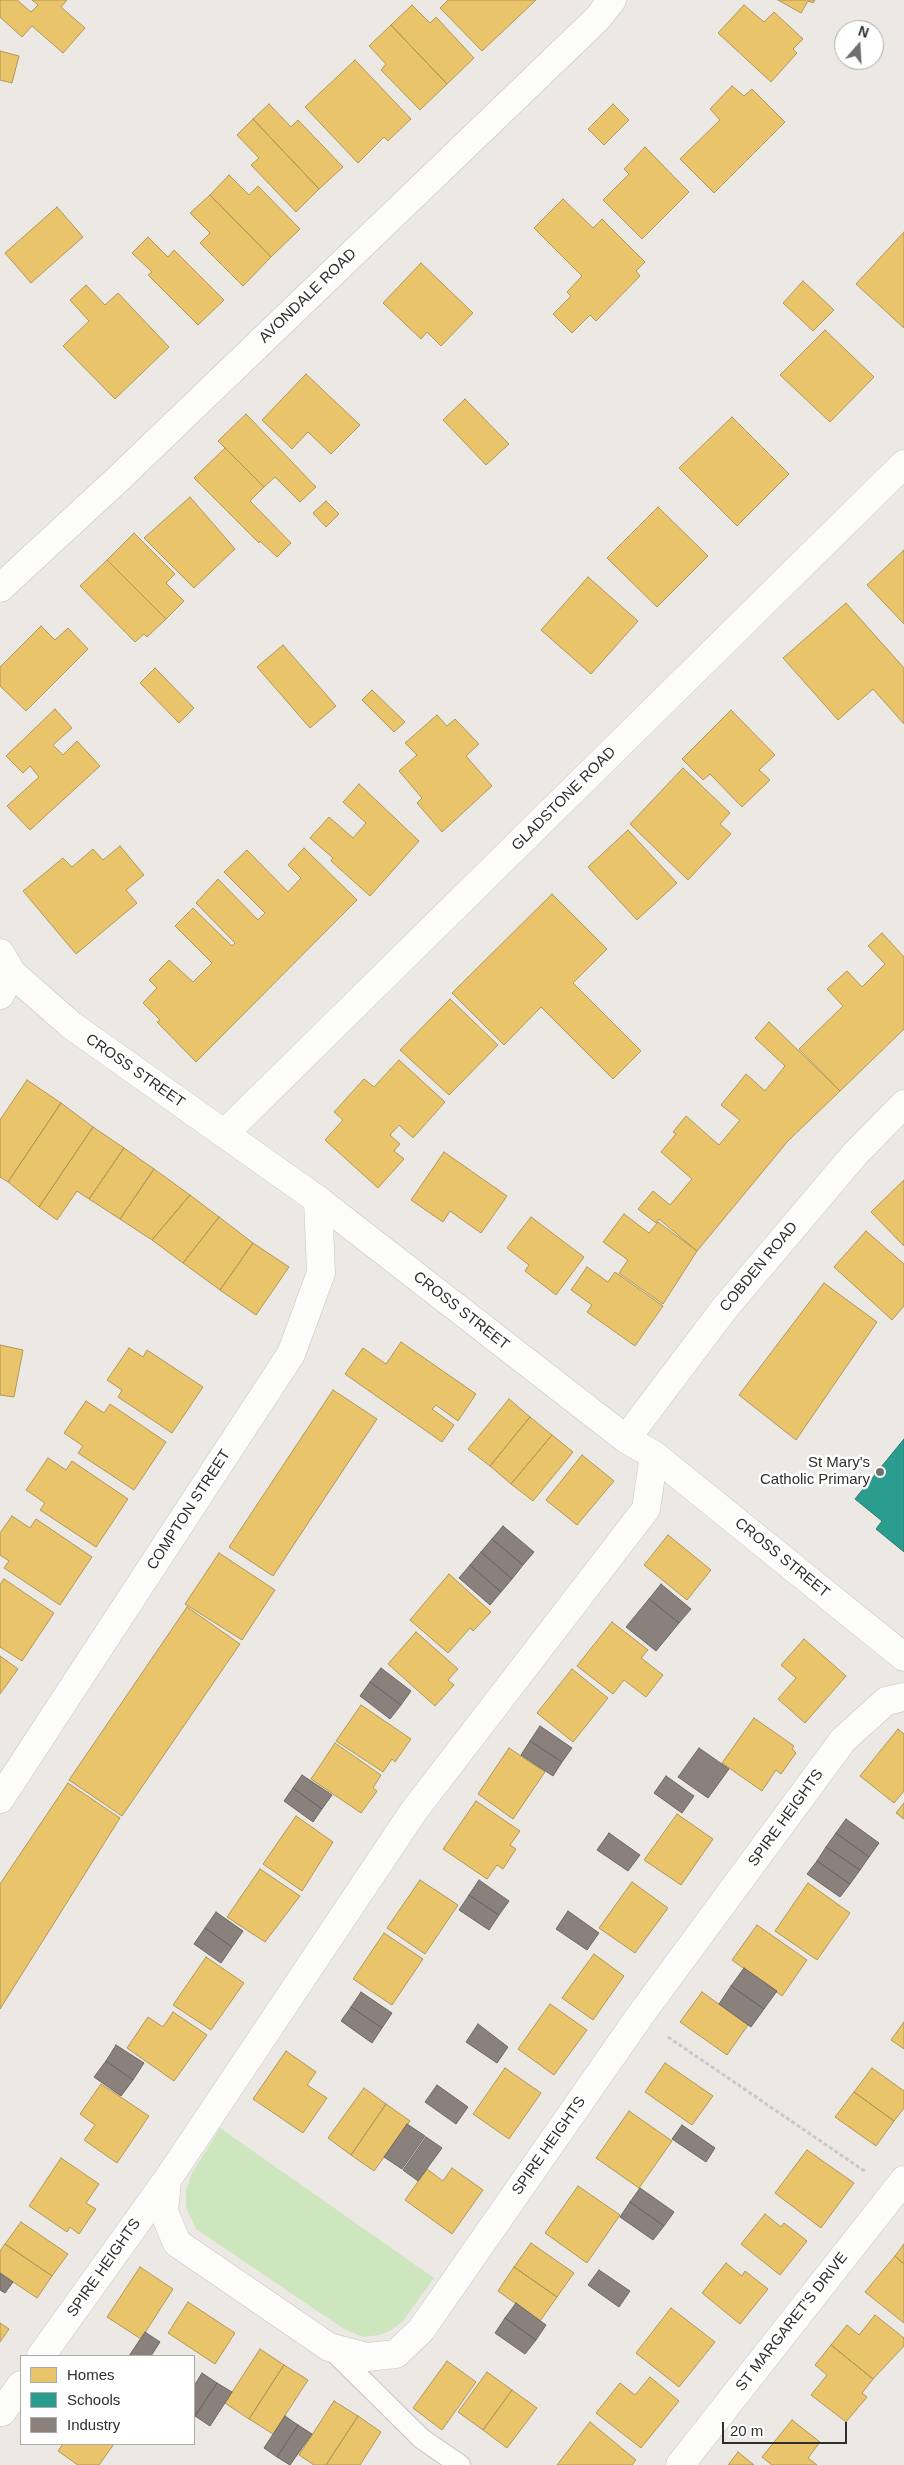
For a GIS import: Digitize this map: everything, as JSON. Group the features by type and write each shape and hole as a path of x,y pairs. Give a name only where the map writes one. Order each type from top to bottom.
{"street":[{"name":"AVONDALE ROAD","path":"0,588 124,473 598,18 612,0"},
{"name":"GLADSTONE ROAD","path":"224,1134 904,464"},
{"name":"CROSS STREET","path":"4,974 71,1025 318,1200 626,1440 654,1455 904,1657"},
{"name":"COBDEN ROAD","path":"626,1440 724,1309 855,1154 904,1104"},
{"name":"COMPTON STREET","path":"0,1800 291,1354 321,1273 318,1200"},
{"name":"SPIRE HEIGHTS","path":"42,2355 167,2180 413,1812 646,1509 654,1455"},
{"name":"SPIRE HEIGHTS","path":"167,2180 164,2212 177,2243 329,2347 367,2357 396,2354 421,2330 639,2017 843,1740 886,1702 904,1697"},
{"name":"ST MARGARET'S DRIVE","path":"680,2465 899,2186"},
{"path":"2,2412 20,2386"}],"lane":[{"path":"329,2347 422,2439 460,2465"}],"path":[{"path":"639,2017 899,2186"}],"green space":[{"path":"220,2128 434,2278 403,2321 390,2331 379,2335 363,2337 344,2329 196,2229 186,2208 186,2190 192,2173"}],"building: Homes":[{"path":"0,0 17,0 31,12 38,5 32,0 67,0 61,7 85,28 63,53 32,26 22,37 0,17"},
{"path":"448,0 536,0 482,51 440,8"},
{"path":"778,0 815,0 813,3 808,1 801,13"},
{"path":"412,5 430,23 436,17 474,58 447,84 391,25"},
{"path":"744,5 764,22 774,12 803,39 793,49 797,53 771,82 718,33"},
{"path":"391,25 447,84 420,110 381,70 386,64 369,46"},
{"path":"0,51 19,56 12,83 0,80"},
{"path":"355,60 411,119 388,141 384,137 358,163 305,107"},
{"path":"732,86 744,96 752,89 785,122 714,193 680,159 720,120 710,109"},
{"path":"269,104 291,127 298,120 343,167 319,189 253,119"},
{"path":"613,104 629,120 604,145 588,129"},
{"path":"253,119 319,189 296,212 251,165 259,158 237,135"},
{"path":"645,147 689,192 642,239 603,200 629,174 624,169"},
{"path":"229,175 249,195 258,186 300,229 271,257 210,195"},
{"path":"210,195 271,257 243,286 200,243 210,233 190,213"},
{"path":"563,199 593,228 602,219 645,262 636,271 640,276 596,321 590,315 572,333 553,314 571,296 567,292 582,276 534,228"},
{"path":"57,207 83,237 31,283 5,253"},
{"path":"904,232 904,328 856,284"},
{"path":"148,237 168,257 174,250 224,300 198,325 148,275 152,272 132,253"},
{"path":"421,263 473,313 441,346 427,332 421,339 383,303"},
{"path":"803,281 834,310 813,331 783,303"},
{"path":"86,285 105,305 118,293 169,347 115,399 63,346 89,321 70,300"},
{"path":"825,330 874,377 830,422 780,375"},
{"path":"306,374 360,425 331,454 308,432 292,449 262,420"},
{"path":"465,399 509,444 486,465 443,420"},
{"path":"246,414 316,487 300,502 275,477 264,487 218,441"},
{"path":"732,417 789,474 737,526 679,468"},
{"path":"225,448 264,487 250,501 291,543 277,557 260,541 259,543 194,478"},
{"path":"190,497 235,549 194,588 144,538"},
{"path":"326,501 339,514 326,527 313,513"},
{"path":"658,507 708,556 657,607 607,558"},
{"path":"134,533 175,574 166,583 184,601 166,619 107,560"},
{"path":"904,550 904,624 867,585"},
{"path":"107,560 166,619 147,637 144,634 135,642 80,586"},
{"path":"588,577 638,621 591,674 541,630"},
{"path":"846,603 904,668 904,724 873,689 838,720 783,658"},
{"path":"41,626 55,640 68,628 88,649 26,711 0,686 0,667"},
{"path":"283,645 336,706 310,728 257,667"},
{"path":"155,668 194,708 179,723 140,683"},
{"path":"372,690 405,722 394,732 362,700"},
{"path":"55,709 72,728 53,745 63,755 77,741 100,766 30,830 7,806 39,777 30,766 23,773 6,756"},
{"path":"731,710 775,755 759,770 770,780 742,807 710,774 703,780 682,759"},
{"path":"437,715 447,726 455,719 479,744 466,756 492,786 442,832 417,803 422,798 399,771 417,755 405,743"},
{"path":"683,768 730,813 720,824 731,834 688,880 630,824"},
{"path":"359,784 419,841 370,896 331,861 333,858 310,838 329,817 353,838 366,823 343,802"},
{"path":"628,830 677,883 637,920 588,867"},
{"path":"120,846 144,875 126,890 137,903 76,954 23,891 63,858 72,867 93,849 103,860"},
{"path":"304,848 357,900 196,1062 157,1022 160,1020 143,1003 157,988 149,980 169,960 193,982 212,963 175,926 193,908 232,946 235,943 196,903 218,879 258,920 265,913 224,872 247,850 288,892 301,878 288,865"},
{"path":"552,894 607,949 573,983 641,1051 613,1079 541,1007 504,1045 452,993"},
{"path":"882,933 904,957 904,1029 840,1091 799,1049 843,1006 827,989 847,971 862,987 885,964 868,946"},
{"path":"450,999 498,1045 449,1095 400,1050"},
{"path":"769,1022 840,1091 788,1141 697,1251 659,1219 656,1223 638,1209 653,1191 670,1205 692,1179 661,1152 676,1134 673,1132 686,1116 719,1145 740,1120 721,1105 746,1074 765,1091 785,1066 755,1038"},
{"path":"399,1060 445,1102 413,1138 399,1125 390,1135 400,1144 394,1151 404,1159 378,1188 325,1140 343,1120 334,1112 364,1079 374,1087"},
{"path":"27,1080 61,1103 8,1182 0,1177 0,1120"},
{"path":"61,1103 93,1127 39,1207 8,1182"},
{"path":"93,1127 124,1148 89,1199 77,1191 57,1220 39,1207"},
{"path":"124,1148 154,1169 120,1219 89,1199"},
{"path":"444,1152 507,1196 481,1233 450,1211 443,1222 411,1200"},
{"path":"154,1169 190,1195 152,1240 120,1219"},
{"path":"904,1180 904,1246 871,1212"},
{"path":"190,1195 219,1217 183,1263 152,1240"},
{"path":"624,1214 649,1233 658,1222 697,1251 663,1304 619,1273 628,1260 603,1242"},
{"path":"219,1217 253,1243 220,1290 183,1263"},
{"path":"531,1217 584,1257 556,1295 525,1271 529,1265 507,1248"},
{"path":"866,1231 904,1264 904,1306 892,1320 834,1267"},
{"path":"253,1243 289,1267 256,1315 220,1290"},
{"path":"587,1267 608,1282 615,1272 663,1306 635,1346 587,1312 592,1305 571,1290"},
{"path":"824,1283 877,1322 796,1440 739,1395"},
{"path":"401,1342 476,1394 458,1421 436,1405 432,1409 454,1425 442,1442 345,1374 363,1348 386,1364"},
{"path":"0,1345 23,1350 14,1397 0,1395"},
{"path":"129,1348 143,1357 147,1350 203,1387 172,1433 118,1397 122,1390 107,1380"},
{"path":"333,1390 377,1419 273,1576 229,1547"},
{"path":"509,1399 530,1417 490,1466 468,1449"},
{"path":"86,1401 104,1413 110,1404 166,1442 134,1490 78,1453 83,1446 64,1433"},
{"path":"530,1417 552,1435 511,1484 490,1466"},
{"path":"552,1435 573,1452 533,1501 511,1484"},
{"path":"582,1455 614,1481 577,1525 546,1500"},
{"path":"48,1458 66,1470 72,1461 128,1499 96,1547 40,1510 45,1503 26,1490"},
{"path":"12,1516 30,1528 36,1519 92,1557 60,1605 4,1568 9,1561 0,1555 0,1533"},
{"path":"668,1535 711,1570 687,1600 644,1565"},
{"path":"219,1553 275,1590 242,1640 185,1604"},
{"path":"449,1574 491,1612 473,1631 470,1628 448,1653 410,1620"},
{"path":"4,1579 54,1613 22,1661 0,1647 0,1584"},
{"path":"187,1607 240,1644 122,1816 69,1780"},
{"path":"612,1622 648,1650 641,1658 663,1675 646,1697 624,1680 613,1694 577,1666"},
{"path":"416,1632 458,1669 448,1680 454,1685 435,1706 388,1664"},
{"path":"804,1639 846,1676 805,1723 778,1699 796,1678 781,1665"},
{"path":"0,1656 18,1669 0,1694"},
{"path":"572,1669 608,1698 573,1742 537,1713"},
{"path":"361,1705 411,1739 395,1762 392,1759 383,1772 336,1741"},
{"path":"754,1718 794,1746 792,1749 796,1753 781,1774 776,1770 762,1791 722,1763"},
{"path":"898,1729 904,1734 904,1791 894,1803 860,1776"},
{"path":"335,1743 381,1775 373,1788 377,1791 361,1813 311,1779"},
{"path":"509,1748 545,1772 513,1819 478,1794"},
{"path":"68,1783 120,1818 0,2009 0,1884"},
{"path":"476,1801 520,1831 510,1845 516,1849 503,1869 497,1865 487,1879 443,1849"},
{"path":"904,1803 904,1819 896,1813"},
{"path":"677,1814 713,1839 681,1885 644,1860"},
{"path":"296,1816 333,1842 302,1891 263,1864"},
{"path":"260,1869 300,1896 265,1942 227,1917"},
{"path":"420,1880 458,1905 425,1954 387,1928"},
{"path":"632,1882 668,1908 635,1953 599,1928"},
{"path":"808,1883 850,1913 817,1960 775,1931"},
{"path":"757,1925 807,1960 782,1996 732,1960"},
{"path":"384,1933 423,1959 392,2005 353,1979"},
{"path":"594,1954 624,1976 593,2020 562,1998"},
{"path":"206,1957 244,1983 211,2030 173,2005"},
{"path":"702,1992 748,2025 727,2055 680,2022"},
{"path":"550,2004 587,2030 554,2075 518,2049"},
{"path":"173,2012 207,2035 174,2081 127,2048 148,2017 163,2027"},
{"path":"904,2022 904,2049 891,2040"},
{"path":"286,2051 316,2072 307,2085 327,2098 303,2133 253,2099"},
{"path":"665,2063 713,2096 692,2125 645,2092"},
{"path":"505,2068 541,2093 509,2139 473,2114"},
{"path":"872,2068 904,2091 904,2108 894,2121 854,2092"},
{"path":"101,2084 149,2116 117,2163 84,2140 95,2125 80,2114"},
{"path":"364,2088 386,2104 351,2155 328,2138"},
{"path":"854,2092 894,2121 876,2146 835,2117"},
{"path":"386,2104 410,2121 374,2171 351,2155"},
{"path":"629,2111 672,2141 639,2188 596,2158"},
{"path":"807,2150 854,2183 821,2228 775,2193"},
{"path":"61,2158 99,2184 86,2203 96,2209 79,2234 70,2227 67,2232 29,2206"},
{"path":"452,2168 483,2190 452,2234 405,2200 427,2169 443,2181"},
{"path":"578,2186 620,2215 587,2263 545,2233"},
{"path":"765,2214 781,2227 784,2223 807,2241 780,2275 741,2244"},
{"path":"21,2222 68,2254 52,2276 5,2244"},
{"path":"531,2243 574,2273 557,2297 514,2267"},
{"path":"5,2244 52,2276 37,2298 0,2273 0,2251"},
{"path":"904,2244 904,2264 895,2256"},
{"path":"895,2256 904,2264 904,2323 865,2292"},
{"path":"726,2263 742,2276 745,2271 768,2289 740,2324 702,2293"},
{"path":"140,2267 173,2289 141,2339 107,2317"},
{"path":"514,2267 557,2297 540,2321 498,2291"},
{"path":"188,2302 235,2333 215,2364 168,2333"},
{"path":"671,2308 715,2342 679,2387 636,2353"},
{"path":"875,2315 904,2338 904,2346 873,2379 831,2345 847,2325 859,2335"},
{"path":"0,2323 9,2329 0,2342"},
{"path":"831,2345 873,2379 862,2393 867,2397 846,2422 811,2395 827,2375 815,2365"},
{"path":"260,2349 284,2365 249,2419 225,2403"},
{"path":"447,2361 476,2382 442,2430 413,2408"},
{"path":"284,2365 308,2380 273,2434 249,2419"},
{"path":"487,2372 512,2390 483,2430 458,2412"},
{"path":"650,2377 679,2401 641,2448 596,2413 620,2383 635,2395"},
{"path":"512,2390 537,2408 507,2448 483,2430"},
{"path":"334,2401 358,2416 326,2465 314,2465 299,2455"},
{"path":"358,2416 381,2432 360,2465 326,2465"},
{"path":"792,2420 820,2442 808,2458 817,2465 772,2465 762,2457"},
{"path":"590,2422 636,2460 632,2465 557,2465"},
{"path":"62,2445 113,2445 99,2465 78,2465 58,2451"},
{"path":"738,2452 754,2465 728,2465"}],"building: Schools":[{"path":"904,1439 904,1552 876,1529 882,1521 855,1499"}],"building: Industry":[{"path":"503,1526 534,1552 523,1565 492,1539"},
{"path":"492,1539 523,1565 512,1579 481,1552"},
{"path":"481,1552 512,1579 501,1592 470,1565"},
{"path":"470,1565 501,1592 490,1605 459,1578"},
{"path":"661,1584 691,1609 679,1623 649,1599"},
{"path":"649,1599 679,1623 656,1651 626,1627"},
{"path":"381,1668 411,1691 401,1705 370,1682"},
{"path":"370,1682 401,1705 390,1719 360,1696"},
{"path":"540,1726 572,1748 562,1762 530,1741"},
{"path":"530,1741 562,1762 553,1776 521,1755"},
{"path":"699,1748 729,1769 708,1798 678,1777"},
{"path":"302,1775 332,1795 322,1809 293,1788"},
{"path":"666,1776 694,1796 682,1813 654,1793"},
{"path":"293,1788 322,1809 313,1822 284,1801"},
{"path":"846,1819 879,1843 869,1857 836,1833"},
{"path":"609,1833 640,1855 628,1871 597,1850"},
{"path":"836,1833 869,1857 860,1870 826,1847"},
{"path":"826,1847 860,1870 850,1884 817,1861"},
{"path":"817,1861 850,1884 840,1897 807,1874"},
{"path":"479,1880 509,1901 499,1915 469,1895"},
{"path":"469,1895 499,1915 489,1930 459,1910"},
{"path":"568,1911 599,1933 587,1950 556,1929"},
{"path":"216,1912 243,1931 232,1947 205,1928"},
{"path":"205,1928 232,1947 221,1963 194,1944"},
{"path":"744,1968 777,1991 764,2009 731,1986"},
{"path":"731,1986 764,2009 751,2027 719,2004"},
{"path":"361,1992 392,2013 382,2028 351,2007"},
{"path":"351,2007 382,2028 372,2043 341,2021"},
{"path":"478,2024 508,2047 497,2063 466,2042"},
{"path":"116,2045 144,2063 133,2080 106,2061"},
{"path":"106,2061 133,2080 121,2096 94,2077"},
{"path":"437,2085 468,2107 456,2124 425,2102"},
{"path":"407,2124 425,2136 402,2169 384,2157"},
{"path":"682,2125 715,2148 706,2162 672,2139"},
{"path":"426,2137 442,2148 418,2181 403,2170"},
{"path":"640,2188 674,2212 664,2226 630,2202"},
{"path":"630,2202 664,2226 653,2240 620,2217"},
{"path":"599,2270 630,2291 619,2307 588,2285"},
{"path":"0,2273 13,2282 5,2293 0,2290"},
{"path":"516,2303 546,2325 536,2340 505,2318"},
{"path":"505,2318 536,2340 525,2354 495,2333"},
{"path":"145,2332 160,2342 152,2355 130,2355"},
{"path":"202,2373 217,2383 195,2416 195,2384"},
{"path":"217,2383 232,2392 210,2426 195,2416"},
{"path":"285,2416 298,2425 277,2457 264,2448"},
{"path":"298,2425 312,2434 290,2465 277,2457"}],"place":[{"name":"St Mary's Catholic Primary","path":"880,1472"}]}
